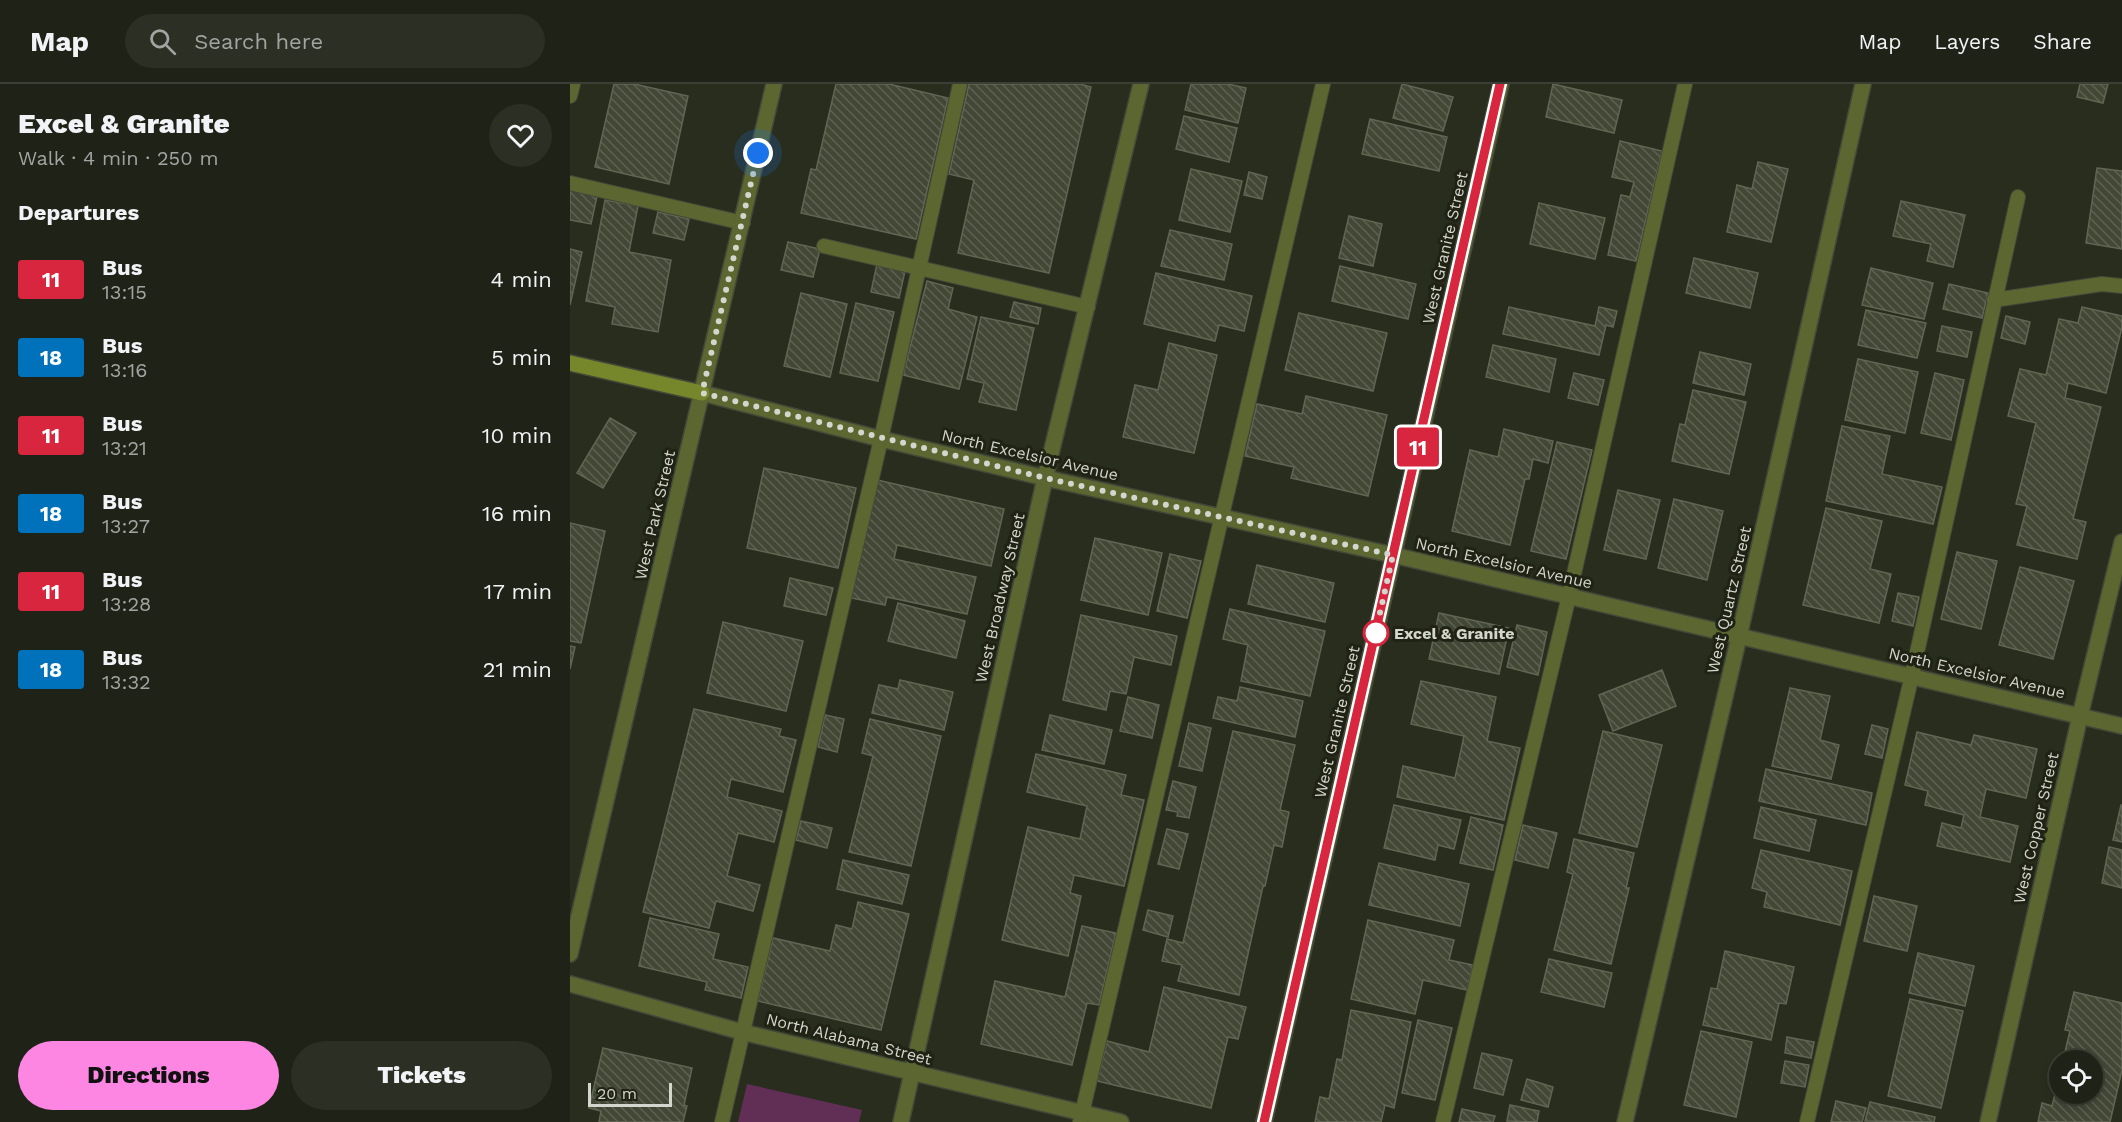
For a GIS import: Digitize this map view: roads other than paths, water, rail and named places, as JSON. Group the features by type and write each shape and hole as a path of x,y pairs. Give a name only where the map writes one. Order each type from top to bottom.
{"main road":[{"path":"570,363 702,393"}],"street":[{"name":"West Park Street","path":"570,954 774,84"},
{"name":"West Broadway Street","path":"900,1122 1045,478 1141,84"},
{"name":"West Granite Street","path":"1264,1122 1500,84"},
{"name":"West Quartz Street","path":"1625,1122 1739,637 1863,84"},
{"name":"North Excelsior Avenue","path":"702,393 1045,478 1393,555 2122,726"},
{"name":"West Copper Street","path":"1988,1122 2122,542"},
{"name":"North Alabama Street","path":"570,984 742,1032 1081,1117 1122,1122"}],"lane":[{"path":"570,96 573,84"},
{"path":"722,1122 881,438 960,84"},
{"path":"1081,1117 1323,84"},
{"path":"1443,1122 1569,596 1685,84"},
{"path":"570,183 742,223"},
{"path":"1806,1122 1912,675 2018,197"},
{"path":"824,246 1088,307"},
{"path":"1994,300 2102,284 2122,286"}],"place":[{"name":"Excel & Granite","path":"1376,633"}]}
